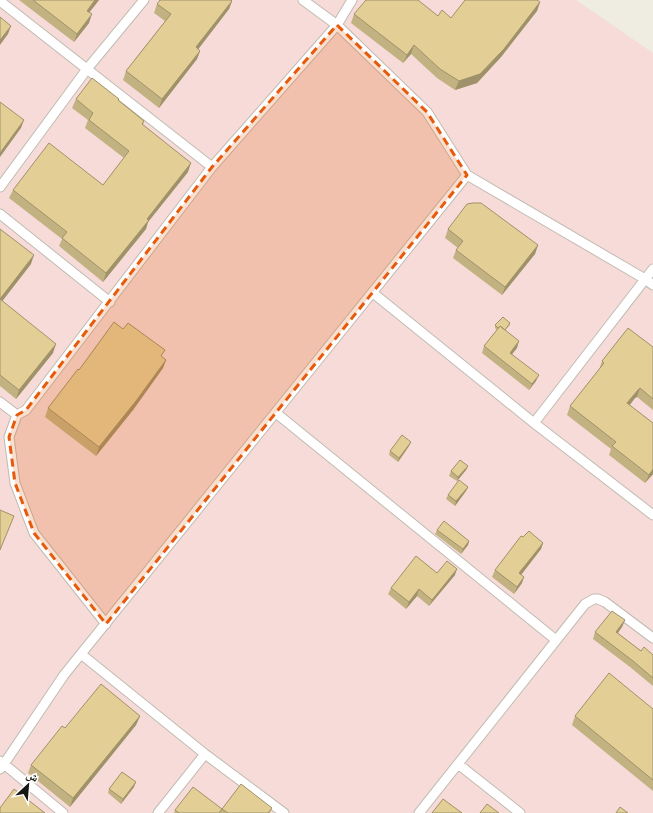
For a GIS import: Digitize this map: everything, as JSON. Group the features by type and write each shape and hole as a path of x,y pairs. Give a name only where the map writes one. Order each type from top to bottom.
{"street":[{"path":"0,187 86,69 144,0"},
{"path":"303,0 336,24 427,112 467,175 645,279 653,286"},
{"path":"106,624 34,533 15,483 9,437 17,415 26,410 212,167 336,24 352,0"},
{"path":"0,1 212,167"},
{"path":"63,813 1,765 64,675 276,414 467,175"},
{"path":"0,214 110,302"},
{"path":"534,423 653,269"},
{"path":"373,293 534,423 652,512"},
{"path":"0,402 17,415"},
{"path":"276,414 556,640"},
{"path":"419,813 556,640 585,604 590,600 598,599 605,602 653,638"},
{"path":"82,654 205,754 284,813"},
{"path":"158,813 205,754"},
{"path":"458,764 520,813"}],"highlighted area":[{"path":"337,25 427,112 467,175 106,624 34,533 15,483 9,437 17,415 26,410 212,167"}],"shaded area":[{"path":"0,0 576,0 653,53 653,813 0,813"}],"building":[{"path":"33,0 95,0 87,11 92,14 77,34"},
{"path":"160,0 232,1 196,47 200,51 162,99 126,71 171,14 157,4"},
{"path":"366,0 418,0 438,16 442,10 451,18 465,0 537,0 540,2 504,49 480,74 459,81 440,69 414,45 407,55 354,14"},
{"path":"0,17 11,26 0,40"},
{"path":"92,78 144,121 142,124 191,163 147,219 149,220 106,273 62,238 67,232 13,190 49,143 103,185 129,151 89,120 93,113 76,99"},
{"path":"0,102 24,120 0,153"},
{"path":"481,203 538,245 505,287 456,250 463,241 448,229 467,204"},
{"path":"0,229 34,255 0,299"},
{"path":"0,299 56,344 19,390 0,375"},
{"path":"503,317 510,323 505,330 500,326 498,328 495,325"},
{"path":"114,322 123,329 128,323 165,350 161,356 166,360 136,401 99,447 48,408 78,369 79,370"},
{"path":"500,326 519,341 510,353 539,375 532,384 484,346"},
{"path":"628,328 653,347 653,399 640,388 627,403 653,423 653,469 649,475 612,446 616,442 570,406 604,363 602,361"},
{"path":"402,435 411,442 399,458 390,451"},
{"path":"460,460 468,466 458,477 451,471"},
{"path":"459,480 468,487 456,501 448,495"},
{"path":"0,510 14,516 0,550"},
{"path":"444,521 469,541 463,549 437,530"},
{"path":"529,531 543,543 519,573 524,577 517,587 495,570 521,536 523,537"},
{"path":"416,556 437,573 447,561 457,569 432,600 419,589 409,602 391,588"},
{"path":"612,611 625,620 616,632 641,651 644,647 653,655 653,678 595,632"},
{"path":"609,673 653,709 653,780 575,716"},
{"path":"101,684 140,716 73,798 31,765 62,726 65,728"},
{"path":"122,772 136,782 123,799 109,789"},
{"path":"241,784 272,808 268,813 228,813 222,809"},
{"path":"193,787 222,809 219,813 179,813 175,810"},
{"path":"14,789 45,813 0,813 0,808"},
{"path":"443,799 462,813 432,813"},
{"path":"487,804 499,813 480,813"},
{"path":"620,807 628,813 616,813"}]}
